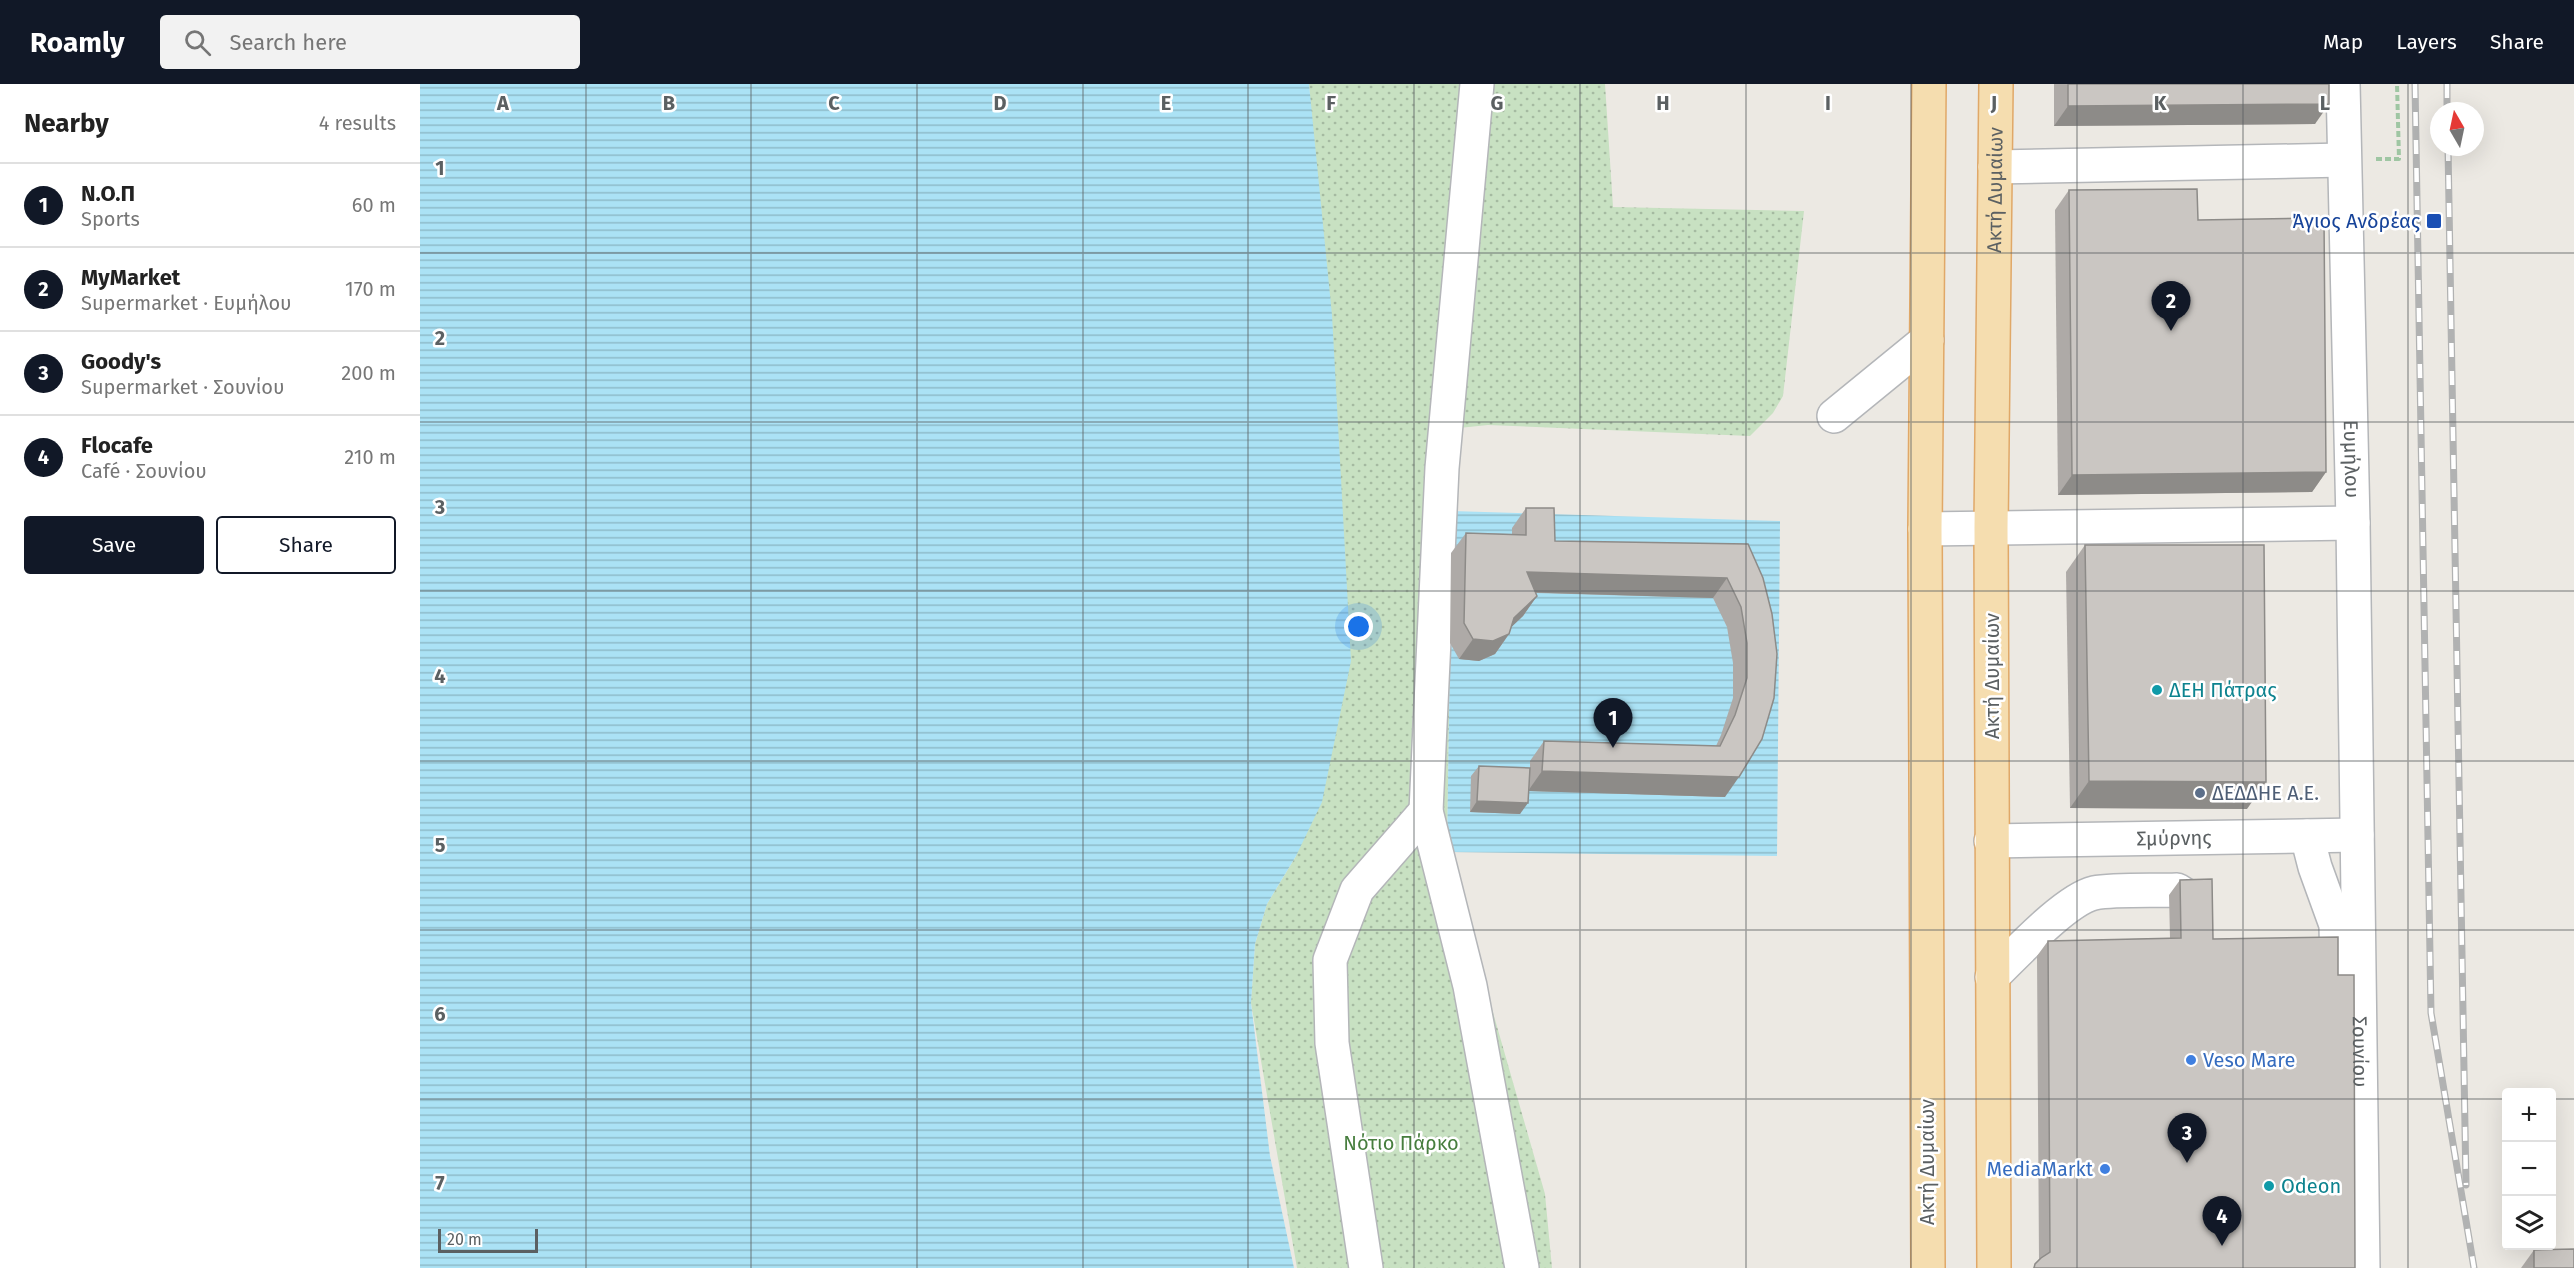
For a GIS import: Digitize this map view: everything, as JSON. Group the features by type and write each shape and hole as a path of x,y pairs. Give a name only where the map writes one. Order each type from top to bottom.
{"main road":[{"name":"Ακτή Δυμαίων","path":"1928,1268 1925,529 1929,84"},
{"name":"Ακτή Δυμαίων","path":"1994,1268 1991,528 1996,84"}],"street":[{"path":"1477,84 1442,468 1426,811 1470,986 1522,1268"},
{"name":"Ευμήλου","path":"2343,84 2353,523 2357,835"},
{"path":"1995,167 2344,160"},
{"path":"1834,416 1927,340"},
{"path":"1925,529 2353,523"},
{"path":"1365,1268 1332,1042 1330,960 1357,890 1426,811"},
{"name":"Σμύρνης","path":"1991,841 2357,835"},
{"name":"Σουνίου","path":"2357,835 2363,1268"},
{"path":"2297,836 2296,869 2317,926 2320,939 2318,952"},
{"path":"2297,836 2315,867 2336,925 2336,991"},
{"path":"1992,977 2066,908 2081,898 2095,893 2177,890 2185,895"},
{"path":"2343,1129 2351,1092 2360,1075"}],"path":[{"path":"2344,160 2399,159 2397,84"}],"green space":[{"name":"Νότιο Πάρκο","path":"1309,84 1605,84 1613,207 1804,211 1783,396 1773,413 1750,436 1488,425 1459,428 1452,511 1447,852 1545,1194 1552,1268 1297,1268 1251,1003 1255,944 1267,904 1296,856 1313,141"}],"water":[{"path":"420,84 1309,84 1332,315 1351,661 1322,802 1296,856 1267,904 1255,944 1251,1003 1270,1156 1294,1268 420,1268"},
{"path":"1452,511 1780,521 1777,856 1447,852"}],"building":[{"path":"2068,84 2329,84 2329,104 2068,106"},
{"path":"2197,189 2198,220 2324,218 2326,472 2072,475 2069,190"},
{"path":"1526,508 1554,508 1555,541 1748,544 1763,578 1772,614 1777,654 1774,698 1762,739 1739,777 1542,771 1544,741 1720,746 1735,715 1747,678 1747,643 1741,607 1727,578 1527,572 1537,596 1514,618 1509,634 1493,641 1473,639 1464,623 1466,533 1526,535"},
{"name":"ΔΕΗ Πάτρας","path":"2085,545 2264,545 2266,782 2089,781"},
{"path":"1479,766 1530,768 1528,803 1477,801"},
{"name":"Veso Mare","path":"2212,879 2213,939 2338,937 2338,975 2354,975 2355,1268 2034,1268 2041,1258 2050,1252 2048,941 2181,938 2180,880"},
{"path":"2574,1249 2574,1268 2534,1268 2534,1250"}],"railway":[{"path":"2415,84 2431,1013 2474,1268"},
{"path":"2447,84 2447,102"},
{"path":"2448,156 2466,1185"}],"place":[{"name":"Άγιος Ανδρέας","path":"2434,221"},
{"name":"MyMarket","path":"2171,331"},
{"name":"ΔΕΗ Πάτρας","path":"2157,690"},
{"name":"Ν.Ο.Π","path":"1613,748"},
{"name":"ΔΕΔΔΗΕ Α.Ε.","path":"2200,793"},
{"name":"Veso Mare","path":"2191,1060"},
{"name":"Goody's","path":"2187,1163"},
{"name":"MediaMarkt","path":"2105,1169"},
{"name":"Odeon","path":"2269,1186"},
{"name":"Flocafe","path":"2222,1246"}]}
